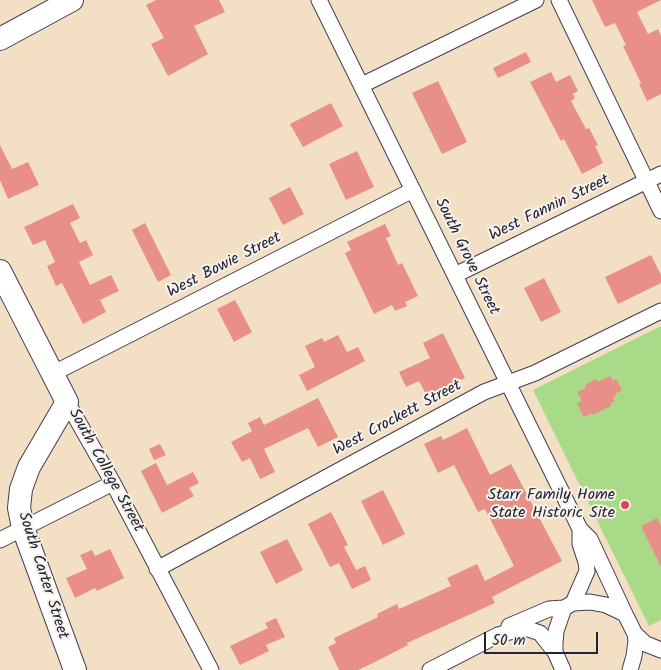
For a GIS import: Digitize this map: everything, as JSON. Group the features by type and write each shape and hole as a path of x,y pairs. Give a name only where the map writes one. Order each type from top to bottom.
{"street":[{"path":"0,39 72,0"},
{"name":"South Grove Street","path":"320,0 580,529 590,539 635,634"},
{"path":"362,85 536,0"},
{"path":"559,0 661,211"},
{"name":"West Fannin Street","path":"455,275 661,174"},
{"name":"West Bowie Street","path":"52,374 413,190"},
{"name":"South College Street","path":"0,270 52,374 113,483 211,670"},
{"name":"West Crockett Street","path":"157,569 484,392 535,373 661,311"},
{"name":"South Carter Street","path":"67,402 24,478 19,508 24,528 75,670"},
{"path":"0,540 113,483"},
{"name":"South Grove Street","path":"555,652 556,631 586,571 586,562 580,544 580,529"},
{"path":"498,636 509,626 549,609 599,603 626,614"},
{"path":"430,670 498,636 521,629 534,630 544,636 555,652 563,670"},
{"path":"635,634 646,644 661,650"},
{"path":"630,670 636,648 635,634"}],"green space":[{"name":"Starr Family Home State Historic Site","path":"661,326 661,620 649,626 533,390"}],"building":[{"path":"156,0 219,0 225,12 194,26 208,54 168,76 151,44 164,38 146,5"},
{"path":"592,0 661,0 637,12 648,34 658,29 661,36 661,94 647,101 639,84 641,83 623,46 626,45 615,23 605,27"},
{"path":"526,52 531,62 498,78 493,68"},
{"path":"551,72 556,82 570,75 578,91 573,94 575,98 571,101 586,129 589,128 598,145 595,146 603,163 582,174 564,139 561,141 530,82"},
{"path":"438,81 467,142 442,154 412,93"},
{"path":"331,103 343,126 303,147 290,124"},
{"path":"0,145 12,169 28,162 39,185 8,199 0,180"},
{"path":"357,151 374,187 346,200 329,164"},
{"path":"290,187 304,214 283,225 269,198"},
{"path":"73,204 80,218 70,223 80,243 86,240 93,255 79,262 90,285 111,275 119,291 100,300 106,312 83,324 62,283 56,286 47,266 55,262 45,240 33,245 24,227"},
{"path":"145,223 171,275 158,282 132,230"},
{"path":"385,224 391,236 386,238 398,265 402,263 418,296 405,302 407,306 395,311 392,305 374,314 345,253 351,250 347,242"},
{"path":"651,255 661,275 661,283 618,304 605,277"},
{"path":"544,278 561,312 541,322 524,288"},
{"path":"235,300 252,332 234,342 217,309"},
{"path":"443,333 465,378 427,396 419,381 406,387 399,372 430,358 423,343"},
{"path":"338,335 347,352 358,347 365,361 307,391 299,375 315,367 305,346 322,338 324,342"},
{"path":"610,376 613,381 616,379 622,390 615,394 616,396 613,398 615,401 610,404 611,406 593,415 592,413 584,417 577,403 582,401 577,392 586,388 585,385 596,379 598,382"},
{"path":"318,398 338,437 318,447 308,428 264,449 275,472 260,479 250,458 242,462 231,442 252,431 248,423 260,417 264,425"},
{"path":"467,428 490,475 511,464 562,561 492,597 495,603 407,643 408,645 373,663 358,670 339,670 328,647 336,643 334,638 378,617 377,614 397,604 399,609 451,586 447,578 477,564 485,581 514,566 485,509 478,512 454,465 438,473 424,444 441,436 443,440"},
{"path":"160,444 166,455 154,460 149,449"},
{"path":"156,463 167,485 193,472 199,483 189,488 194,496 162,513 141,471"},
{"path":"383,490 405,534 383,545 361,501"},
{"path":"331,512 348,545 344,547 356,570 365,566 371,580 352,589 339,563 330,567 308,524"},
{"path":"657,518 661,526 661,567 641,526"},
{"path":"287,539 303,570 276,584 260,552"},
{"path":"110,549 124,578 97,591 95,588 75,598 66,578 87,569 80,555 92,550 95,556"},
{"path":"276,618 285,637 266,645 269,651 240,665 230,646 268,628 265,623"}],"place":[{"name":"Starr Family Home State Historic Site","path":"625,505"}]}
